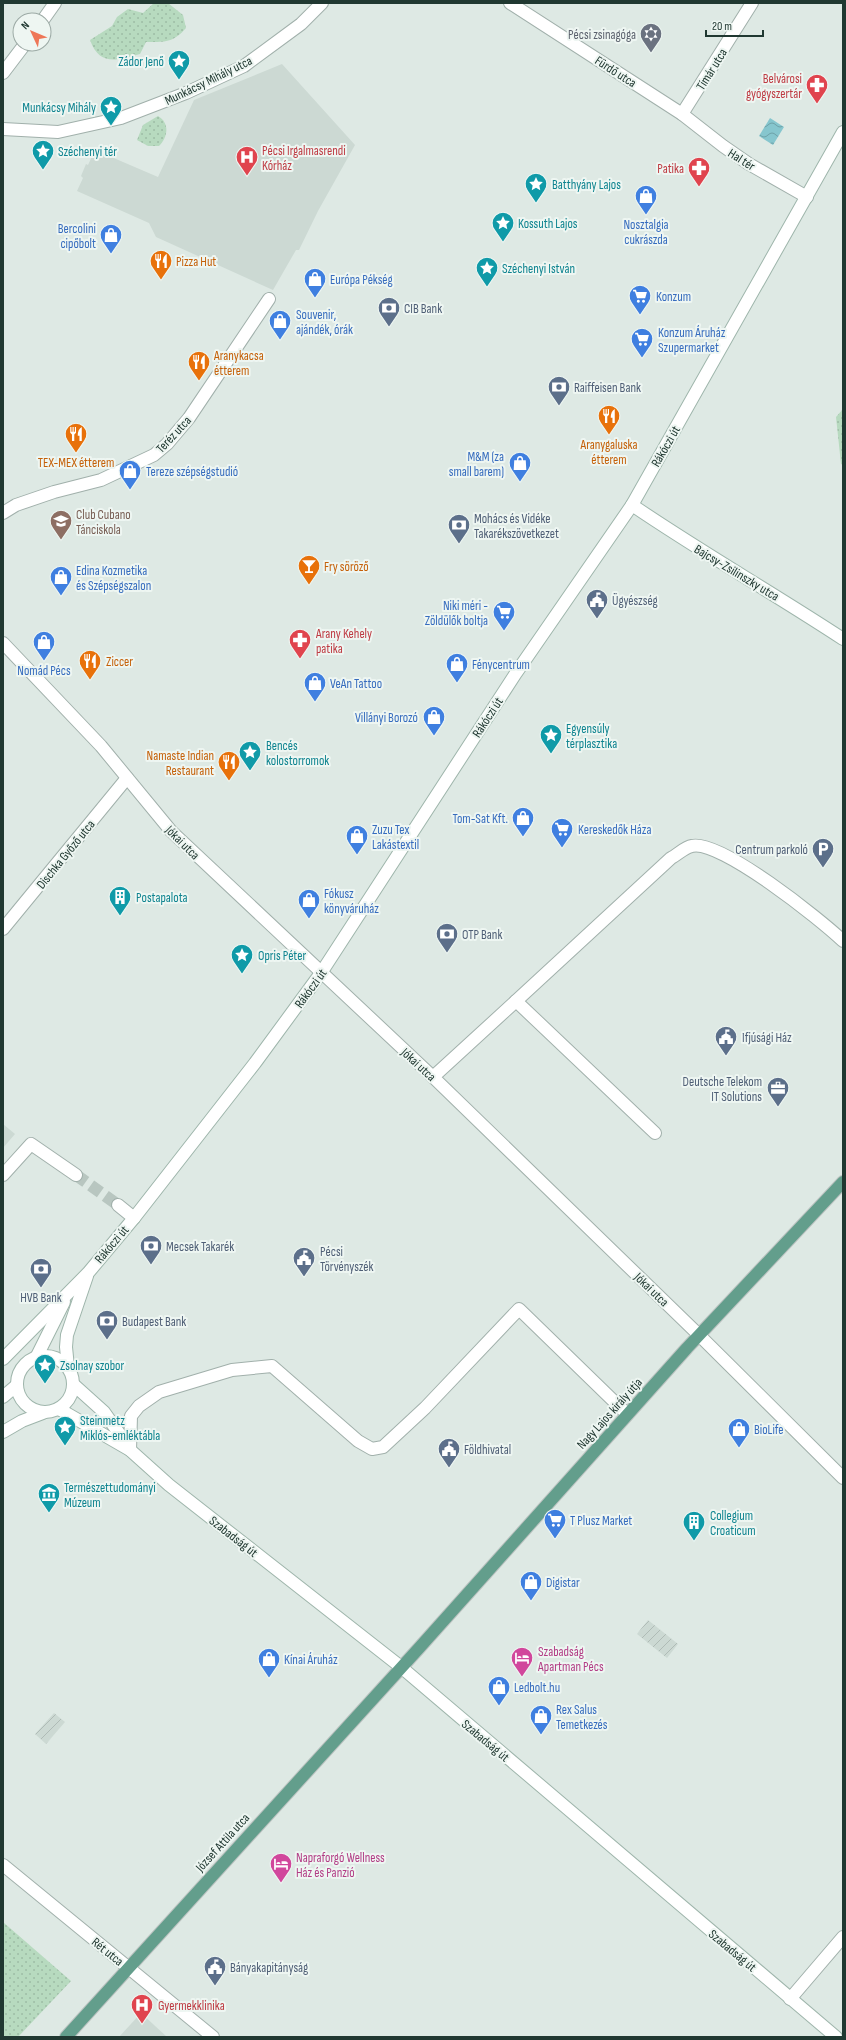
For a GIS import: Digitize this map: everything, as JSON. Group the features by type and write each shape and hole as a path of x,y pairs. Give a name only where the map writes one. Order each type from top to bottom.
{"main road":[{"name":"Nagy Lajos király útja","path":"401,1667 627,1414 843,1182"},
{"name":"József Attila utca","path":"66,2037 401,1667"}],"street":[{"path":"49,12 55,3"},
{"name":"Munkácsy Mihály utca","path":"3,129 58,132 121,118 186,93 244,66 301,24 322,3"},
{"name":"Fürdő utca","path":"510,3 682,114"},
{"name":"Tímár utca","path":"682,114 752,3"},
{"path":"3,73 19,52"},
{"name":"Hal tér","path":"682,114 723,146 807,197"},
{"name":"Rákóczi út","path":"3,1359 88,1273 134,1218 255,1063 321,973 516,673 632,505 843,132"},
{"name":"Teréz utca","path":"3,513 16,505 54,492 100,480 154,454 162,448 189,418 269,299"},
{"name":"Bajcsy-Zsilinszky utca","path":"632,505 689,543 775,594 843,639"},
{"name":"Jókai utca","path":"3,643 101,746 171,831 433,1077 700,1336 843,1478"},
{"name":"Dischka Győző utca","path":"3,929 127,778"},
{"path":"433,1077 671,858 692,846 711,848 747,868 832,930 843,941"},
{"path":"516,1001 655,1133"},
{"path":"3,1175 31,1144 76,1176"},
{"path":"118,1205 134,1218"},
{"name":"Rákóczi út","path":"68,1367 66,1347 67,1335 88,1273"},
{"name":"Rákóczi út","path":"36,1358 68,1293"},
{"path":"130,1450 131,1416 139,1406 160,1392 232,1370 272,1366 358,1441 372,1449 384,1447 425,1408 518,1309 627,1414"},
{"path":"3,1432 22,1421 59,1409 69,1398 74,1385 72,1375 68,1367 58,1359 52,1357 36,1358 22,1368 17,1385 18,1393 24,1404 31,1409 43,1413"},
{"path":"3,1397 17,1385"},
{"name":"Szabadság út","path":"74,1385 104,1412 130,1450"},
{"name":"Szabadság út","path":"59,1409 130,1450 169,1485 401,1667 836,2037"},
{"name":"Rét utca","path":"3,1866 213,2037"},
{"path":"790,1999 843,1937"}],"shaded area":[{"name":"Pécsi Irgalmasrendi Kórház","path":"282,64 355,145 318,211 299,250 296,250 273,290 156,237 149,223 77,191 83,178 81,176 86,164 88,165 95,150 158,177 194,100"},
{"path":"3,1124 15,1134 3,1148"},
{"path":"648,1620 678,1644 667,1658 637,1634"},
{"path":"54,1713 65,1722 46,1744 35,1734"},
{"name":"Gyermekklinika","path":"141,2013 167,2037 119,2037"}],"green space":[{"path":"154,3 168,3 183,15 186,28 177,37 168,41 146,42 140,54 124,58 104,58 94,49 90,40 112,26 117,17 128,9 143,13"},
{"path":"158,116 162,119 166,126 166,134 159,146 148,146 137,140 143,125"},
{"path":"843,409 843,465 841,464 836,417"},
{"path":"3,1922 71,1981 18,2037 3,2037"}],"water":[{"path":"770,118 784,127 773,145 759,136"}],"tunnel":[{"path":"76,1175 118,1205"}],"place":[{"name":"Pécsi zsinagóga","path":"651,54"},
{"name":"Zádor Jenő","path":"179,80"},
{"name":"Belvárosi gyógyszertár","path":"817,104"},
{"name":"Munkácsy Mihály","path":"111,126"},
{"name":"Széchenyi tér","path":"43,170"},
{"name":"Pécsi Irgalmasrendi Kórház","path":"247,176"},
{"name":"Patika","path":"699,188"},
{"name":"Batthyány Lajos","path":"536,204"},
{"name":"Nosztalgia cukrászda","path":"646,216"},
{"name":"Kossuth Lajos","path":"503,242"},
{"name":"Bercolini cipőbolt","path":"111,254"},
{"name":"Pizza Hut","path":"161,280"},
{"name":"Széchenyi István","path":"487,288"},
{"name":"Európa Pékség","path":"315,298"},
{"name":"Konzum","path":"640,316"},
{"name":"CIB Bank","path":"389,328"},
{"name":"Souvenir, ajándék, órák","path":"280,340"},
{"name":"Konzum Áruház Szupermarket","path":"642,358"},
{"name":"Aranykacsa étterem","path":"199,382"},
{"name":"Raiffeisen Bank","path":"559,406"},
{"name":"Aranygaluska étterem","path":"609,436"},
{"name":"TEX-MEX étterem","path":"76,454"},
{"name":"M&M (za small barem)","path":"520,482"},
{"name":"Tereze szépségstudió","path":"130,490"},
{"name":"Club Cubano Tánciskola","path":"61,540"},
{"name":"Mohács és Vidéke Takarékszövetkezet","path":"459,544"},
{"name":"Fry söröző","path":"309,586"},
{"name":"Edina Kozmetika és Szépségszalon","path":"61,596"},
{"name":"Ügyészség","path":"597,620"},
{"name":"Niki méri - Zöldülők boltja","path":"504,632"},
{"name":"Arany Kehely patika","path":"300,660"},
{"name":"Nomád Pécs","path":"44,662"},
{"name":"Ziccer","path":"90,680"},
{"name":"Fénycentrum","path":"457,684"},
{"name":"VeAn Tattoo","path":"315,702"},
{"name":"Villányi Borozó","path":"434,736"},
{"name":"Egyensúly térplasztika","path":"551,754"},
{"name":"Bencés kolostorromok","path":"250,772"},
{"name":"Namaste Indian Restaurant","path":"229,782"},
{"name":"Tom-Sat Kft.","path":"523,838"},
{"name":"Kereskedők Háza","path":"562,848"},
{"name":"Zuzu Tex Lakástextil","path":"357,856"},
{"name":"Centrum parkoló","path":"823,868"},
{"name":"Postapalota","path":"120,916"},
{"name":"Fókusz könyváruház","path":"309,920"},
{"name":"OTP Bank","path":"447,954"},
{"name":"Opris Péter","path":"242,974"},
{"name":"Ifjúsági Ház","path":"726,1056"},
{"name":"Deutsche Telekom IT Solutions","path":"778,1108"},
{"name":"Mecsek Takarék","path":"151,1266"},
{"name":"Pécsi Törvényszék","path":"304,1278"},
{"name":"HVB Bank","path":"41,1288"},
{"name":"Budapest Bank","path":"107,1340"},
{"name":"Zsolnay szobor","path":"45,1384"},
{"name":"Steinmetz Miklós-emléktábla","path":"65,1446"},
{"name":"BioLife","path":"739,1448"},
{"name":"Földhivatal","path":"449,1468"},
{"name":"Természettudományi Múzeum","path":"49,1514"},
{"name":"T Plusz Market","path":"555,1540"},
{"name":"Collegium Croaticum","path":"694,1542"},
{"name":"Digistar","path":"531,1602"},
{"name":"Kínai Áruház","path":"269,1678"},
{"name":"Szabadság Apartman Pécs","path":"522,1678"},
{"name":"Ledbolt.hu","path":"499,1706"},
{"name":"Rex Salus Temetkezés","path":"541,1736"},
{"name":"Napraforgó Wellness Ház és Panzió","path":"281,1884"},
{"name":"Bányakapitányság","path":"215,1986"},
{"name":"Gyermekklinika","path":"142,2024"}]}
